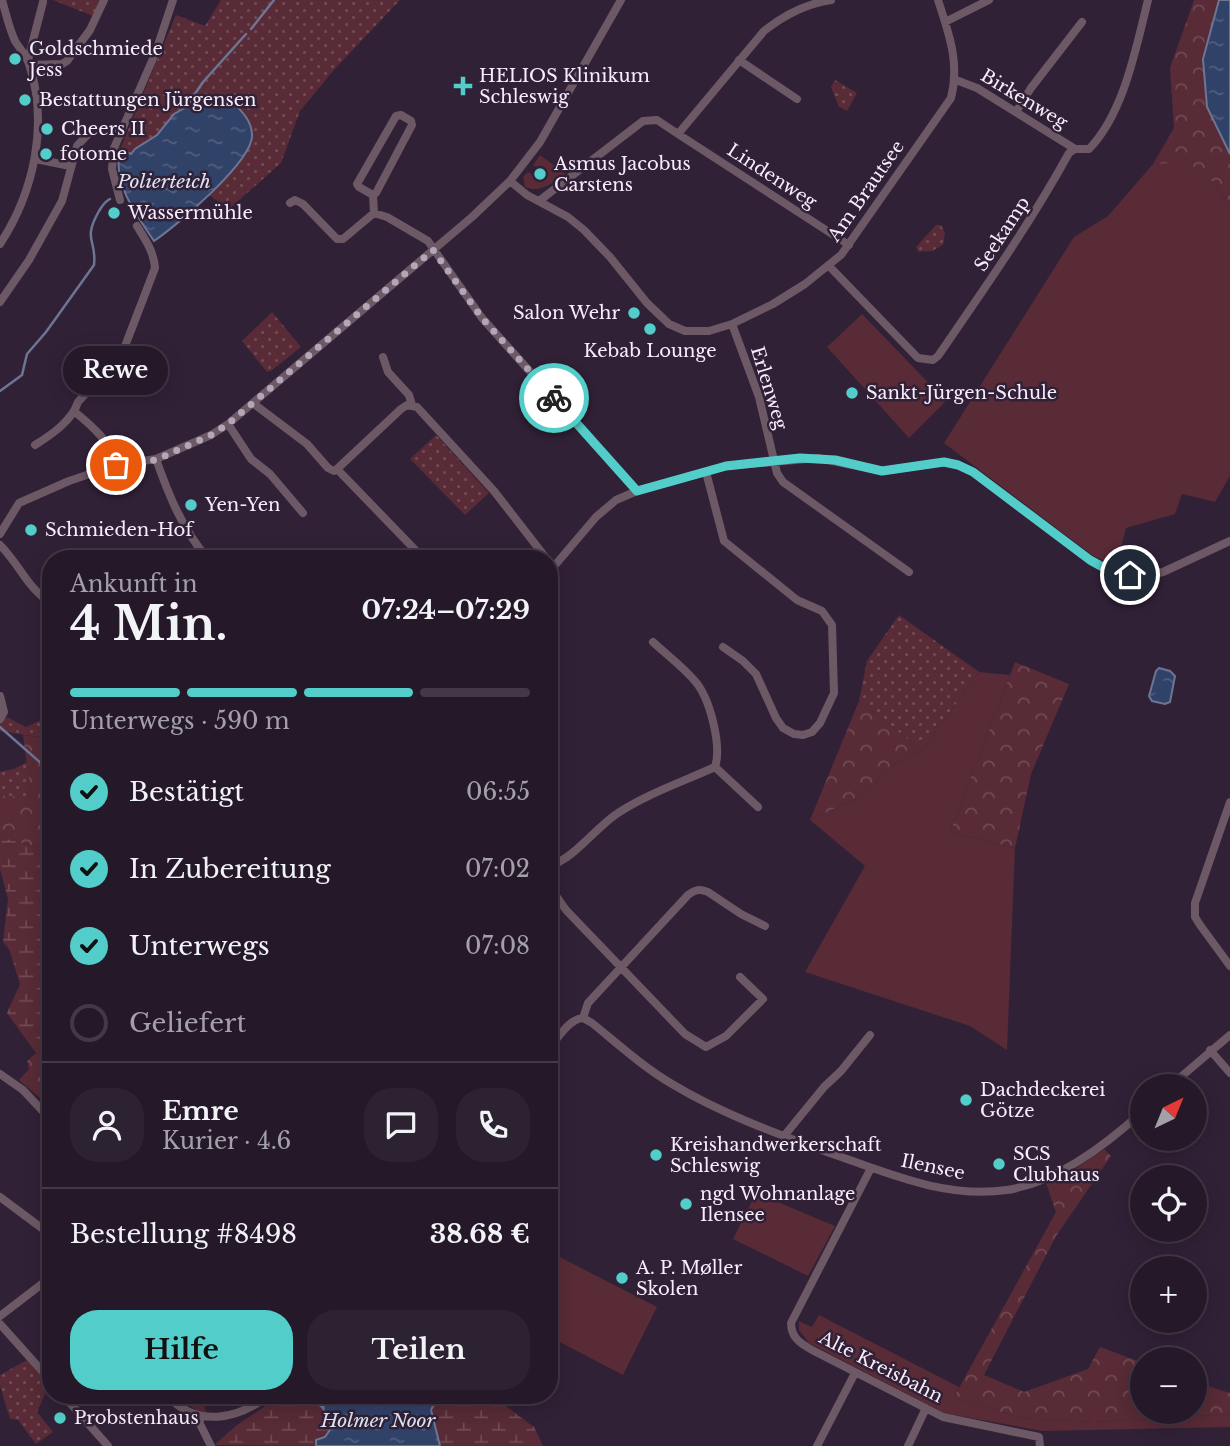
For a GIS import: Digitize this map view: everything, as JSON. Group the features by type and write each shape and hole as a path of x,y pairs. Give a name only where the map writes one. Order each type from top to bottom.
{"street":[{"path":"0,244 23,197 36,159 38,116 29,63 15,39 2,0"},
{"path":"29,63 67,61 90,30 104,0"},
{"path":"120,200 111,169 114,148 155,54 173,0"},
{"path":"0,534 19,503 69,481 116,465 156,460 211,435 228,424 472,217 510,181 540,142 621,0"},
{"path":"678,134 764,31 781,18 821,1 831,0"},
{"path":"937,0 956,66 956,80"},
{"path":"945,22 989,0"},
{"name":"Seekamp","path":"829,265 918,358 933,360 938,356 1008,255 1069,153 1075,149 1085,150 1094,144 1114,107 1134,58 1148,0"},
{"path":"29,63 43,2"},
{"path":"1016,112 1082,22"},
{"path":"739,60 797,99"},
{"name":"Am Brautsee","path":"510,181 527,195 568,217 584,230 618,266 647,303 669,324 685,331 709,331 732,324 774,304 805,284 849,245 951,98 956,80"},
{"name":"Birkenweg","path":"956,80 977,88 1075,149"},
{"path":"373,194 357,184 396,116 401,115 411,121 412,125 373,194 374,214"},
{"name":"Lindenweg","path":"539,201 643,121 657,120 849,245"},
{"path":"2,299 29,260 62,201 77,146 89,133 99,129 121,134"},
{"path":"36,159 71,166"},
{"path":"290,203 295,200 303,204 337,239 343,239 374,214"},
{"path":"374,214 387,217 428,242 482,318 637,491"},
{"path":"35,445 50,436 75,412 83,396 121,354 155,268 154,258 137,226"},
{"name":"Erlenweg","path":"732,324 758,397 774,462"},
{"path":"383,357 388,372 409,395 412,405 422,411 494,491 541,550"},
{"path":"254,404 307,444 328,468 334,471 401,409 412,405"},
{"path":"75,412 89,423 113,452 116,465"},
{"path":"228,424 251,459 270,474 303,513"},
{"path":"558,559 596,517 616,500 637,491 726,466 818,458 882,471 944,462 958,465 973,472 1090,560 1119,574 1146,576 1163,572 1230,541"},
{"path":"156,460 178,517 201,550"},
{"path":"774,462 783,482 909,572"},
{"path":"337,469 415,550"},
{"path":"706,472 724,541 797,600 822,611 832,625 834,693 820,723 812,732 803,735 783,728 756,674 723,647"},
{"path":"0,545 13,558 31,588 42,596"},
{"path":"558,862 630,806 715,767 718,746 701,690 694,680 653,642"},
{"path":"0,696 4,712 0,719"},
{"path":"715,767 758,807"},
{"path":"1230,802 1195,904 1195,917 1199,925 1230,966"},
{"path":"558,1038 577,1018 583,1018 585,1006 695,890 708,892 765,926"},
{"path":"558,899 685,1034 706,1047 726,1036 762,999 740,977"},
{"name":"Ilensee","path":"583,1018 669,1083 734,1115 871,1168 935,1187 961,1191 1007,1189 1045,1178 1075,1161 1130,1122"},
{"path":"784,1136 870,1035"},
{"path":"1183,1074 1230,1035"},
{"path":"1210,1050 1230,1073"},
{"path":"0,1074 23,1090 42,1110"},
{"name":"Alte Kreisbahn","path":"871,1168 791,1323 794,1336 801,1344 943,1417 1040,1442"},
{"path":"0,1197 42,1228"},
{"path":"0,1316 42,1284"},
{"path":"0,1324 42,1371"},
{"path":"817,1446 855,1373"},
{"path":"71,1404 108,1446"},
{"path":"178,1404 199,1415 212,1417 235,1415 254,1404"},
{"path":"908,1446 926,1408"},
{"path":"199,1415 208,1445"}],"green space":[{"path":"53,0 99,0 93,16"},
{"path":"221,0 400,0 333,71 300,111 281,163 229,209 209,195 154,241 122,186 118,162 120,149 176,15 205,26"},
{"path":"1194,0 1219,0 1203,60 1207,107 1230,154 1230,205 1199,169 1182,164 1153,164 1174,128 1170,68"},
{"path":"835,80 857,93 847,111 839,107 831,87"},
{"path":"540,155 566,174 541,188 525,187 523,177 528,172 539,178 543,172 533,165"},
{"path":"1182,162 1204,171 1230,205 1230,476 1215,502 1182,494 1175,514 1126,528 1116,567 1092,555 944,443 1074,237 1108,216 1153,164"},
{"path":"936,225 941,225 945,233 943,245 932,251 918,252 916,247"},
{"path":"272,312 301,347 267,372 242,341"},
{"path":"862,314 946,401 909,438 827,347"},
{"path":"436,435 489,493 465,515 410,459"},
{"path":"899,615 979,672 922,750 859,701 867,661"},
{"path":"1015,662 1069,684 1031,774 1015,848 950,832"},
{"path":"979,672 1010,675 950,832 1015,848 1007,1050 970,1026 805,972 865,866 810,820 864,795 895,763 922,750"},
{"path":"859,701 922,750 895,763 864,795 810,820"},
{"path":"7,717 26,727 42,719 42,738 0,731 0,723"},
{"path":"23,735 42,738 42,849 0,837 0,795 31,797"},
{"path":"27,762 31,798 0,795 0,772"},
{"path":"0,837 42,849 42,1057 36,1053 7,1013 20,984 9,949 3,942 8,899 0,869"},
{"path":"36,1053 42,1057 42,1101 19,1080 29,1069 27,1061"},
{"path":"1104,1149 1111,1156 1056,1236 984,1375 1024,1392 1088,1369 1100,1347 1130,1358 1130,1420 1094,1422 1020,1418 954,1397 1056,1212 1046,1183 1077,1168"},
{"path":"756,1193 835,1226 808,1276 733,1239"},
{"path":"558,1256 657,1307 623,1375 558,1341"},
{"path":"819,1315 959,1387 954,1397 1020,1418 1094,1422 1130,1420 1130,1424 1207,1424 1207,1415 1230,1414 1230,1427 1042,1431 944,1413 809,1343 799,1330 799,1321 812,1327"},
{"path":"27,1360 42,1377 42,1401 37,1412 53,1432 36,1444 18,1420 10,1419 0,1386 0,1375"},
{"path":"1207,1386 1230,1393 1230,1414 1207,1415"},
{"path":"187,1404 204,1404 206,1412"},
{"path":"268,1404 325,1404 323,1408 332,1427 325,1437 316,1440 316,1446 214,1445 237,1425"},
{"path":"434,1404 503,1404 534,1427 543,1446 440,1446 431,1410"}],"water":[{"path":"1219,0 1230,0 1230,154 1207,107 1203,59"},
{"name":"Polierteich","path":"206,96 229,98 240,110 251,128 250,145 241,160 212,192 154,241 122,186 118,162 120,149 131,154 157,135 174,114"},
{"path":"1159,668 1170,671 1175,676 1170,702 1165,704 1152,701 1149,696"},
{"name":"Holmer Noor","path":"325,1404 434,1404 431,1410 440,1446 316,1446 316,1440 325,1437 332,1427 323,1408"}],"waterway":[{"path":"251,29 274,0"},
{"path":"186,107 203,82 246,34"},
{"path":"0,391 22,375 27,354 94,265 91,228 99,211 110,199"},
{"path":"0,727 42,764"},
{"path":"319,1404 323,1408"}],"way so far":[{"path":"116,465 156,460 211,435 228,424 433,250 482,318 554,398"}],"place":[{"name":"Goldschmiede Jess","path":"15,59"},
{"name":"HELIOS Klinikum Schleswig","path":"463,86"},
{"name":"Bestattungen Jürgensen","path":"25,100"},
{"name":"Cheers II","path":"47,129"},
{"name":"fotome","path":"46,154"},
{"name":"Asmus Jacobus Carstens","path":"540,174"},
{"name":"Wassermühle","path":"114,213"},
{"name":"Salon Wehr","path":"634,313"},
{"name":"Kebab Lounge","path":"650,329"},
{"name":"Sankt-Jürgen-Schule","path":"852,393"},
{"name":"Rewe","path":"116,465"},
{"name":"Yen-Yen","path":"191,505"},
{"name":"Schmieden-Hof","path":"31,530"},
{"name":"Dachdeckerei Götze","path":"966,1100"},
{"name":"Kreishandwerkerschaft Schleswig","path":"656,1155"},
{"name":"SCS Clubhaus","path":"999,1164"},
{"name":"ngd Wohnanlage Ilensee","path":"686,1204"},
{"name":"A. P. Møller Skolen","path":"622,1278"},
{"name":"Probstenhaus","path":"60,1418"}],"route":[{"path":"554,398 637,491 726,466 800,458 835,460 882,471 944,462 973,472 1090,560 1108,570 1130,575"}]}
